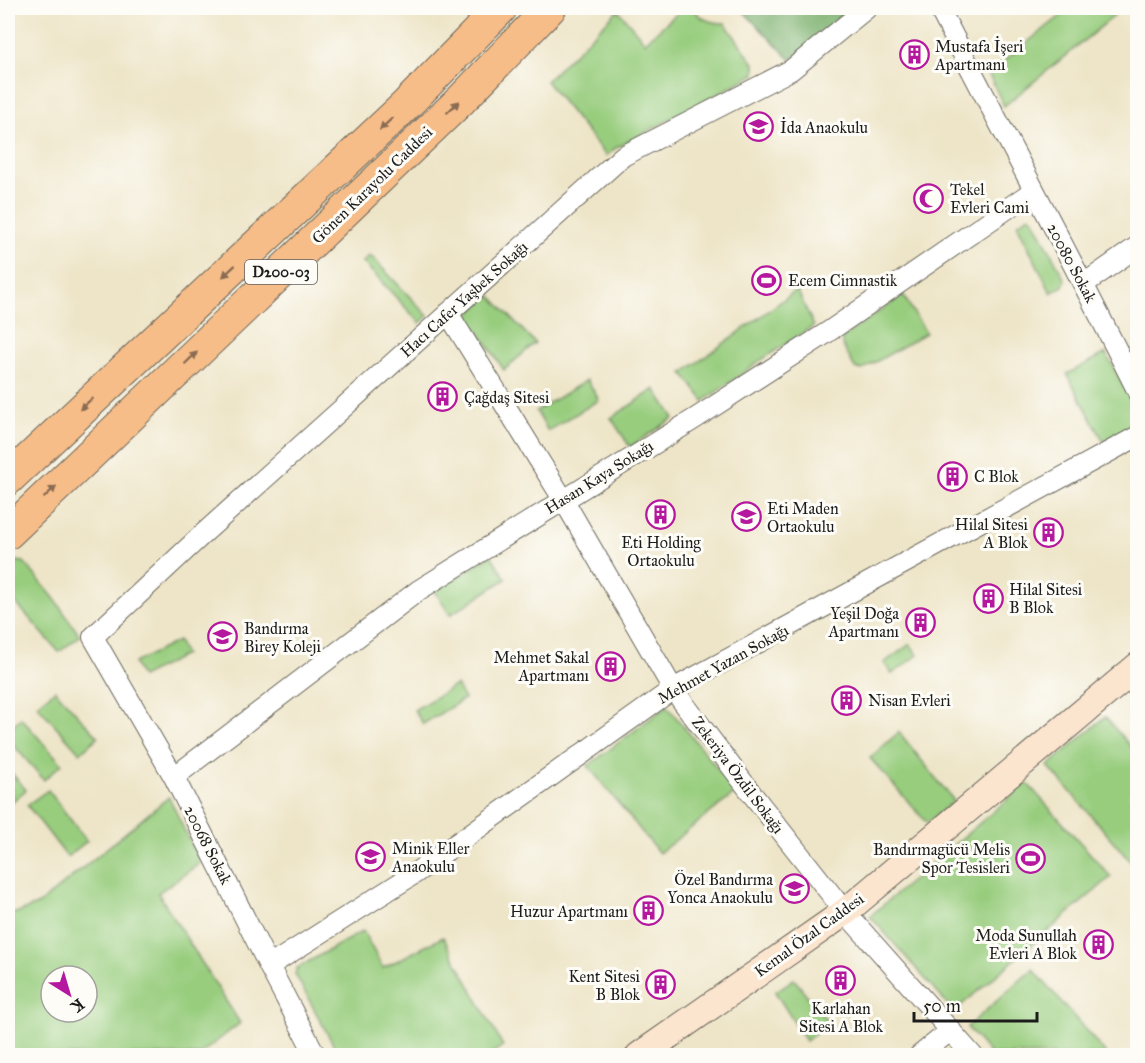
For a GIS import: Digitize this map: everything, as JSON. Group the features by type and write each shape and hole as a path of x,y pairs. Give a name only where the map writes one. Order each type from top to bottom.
{"highway":[{"name":"Gönen Karayolu Caddesi","path":"8,479 405,106 501,8"},
{"name":"Gönen Karayolu Caddesi","path":"8,533 461,100 550,8"}],"main road":[{"name":"Kemal Özal Caddesi","path":"639,1056 844,912 1137,666"}],"street":[{"name":"Hacı Cafer Yaşbek Sokağı","path":"93,637 204,533 623,156 791,70 867,8"},
{"name":"20080 Sokak","path":"939,8 1033,191 1084,284 1137,392"},
{"name":"Hasan Kaya Sokağı","path":"174,777 419,590 696,418 828,332 1033,191"},
{"path":"1084,284 1137,246"},
{"name":"Zekeriya Özdil Sokağı","path":"448,313 563,499 673,689 844,912 974,1056"},
{"name":"Mehmet Yazan Sokağı","path":"269,966 414,874 673,689 921,556 1137,436"},
{"name":"20068 Sokak","path":"93,637 174,777 316,1056"},
{"path":"919,1056 951,1030"}],"green space":[{"path":"683,8 693,8 707,20 725,23 755,65 755,74 616,148 606,156 546,81 618,10 645,42"},
{"path":"740,8 854,8 791,60"},
{"path":"1071,8 1109,8 1114,16 1004,106 988,73"},
{"path":"1029,216 1034,220 1065,280 1063,286 1051,293 1017,224"},
{"path":"370,255 428,316 420,323 363,262"},
{"path":"797,290 814,326 704,401 683,373"},
{"path":"490,295 535,343 504,370 469,317 470,313"},
{"path":"903,295 926,333 862,370 855,368 842,344 842,338"},
{"path":"1106,353 1137,412 1138,424 1104,442 1067,374"},
{"path":"587,380 599,400 548,431 536,411"},
{"path":"655,389 674,418 630,447 611,418"},
{"path":"491,555 506,579 450,615 435,591"},
{"path":"15,561 24,562 54,598 80,636 59,652 8,594 8,565"},
{"path":"178,641 185,655 141,677 134,663"},
{"path":"910,644 918,655 892,674 884,663"},
{"path":"456,685 464,699 423,724 414,710"},
{"path":"55,690 98,737 80,753 37,705"},
{"path":"667,706 734,789 733,795 659,853 588,766"},
{"path":"1105,717 1137,754 1137,856 1131,862 1048,766"},
{"path":"21,718 62,764 44,780 8,739 8,730"},
{"path":"899,732 954,801 927,823 870,758"},
{"path":"8,769 26,790 8,805"},
{"path":"1027,783 1111,877 957,1009 950,1007 870,916"},
{"path":"48,790 87,841 67,857 27,805"},
{"path":"169,797 200,863 158,893 240,1023 199,1055 8,1055 8,914 39,904"},
{"path":"363,931 383,968 443,937 503,1046 489,1055 339,1055 295,974 297,968"},
{"path":"1033,969 1107,1055 991,1055 967,1027"},
{"path":"794,979 829,1023 806,1041 775,992"}],"place":[{"name":"Mustafa İşeri Apartmanı","path":"914,55"},
{"name":"İda Anaokulu","path":"759,127"},
{"name":"Tekel Evleri Cami","path":"929,198"},
{"name":"Ecem Cimnastik","path":"767,280"},
{"name":"Çağdaş Sitesi","path":"443,397"},
{"name":"C Blok","path":"953,476"},
{"name":"Eti Holding Ortaokulu","path":"661,514"},
{"name":"Eti Maden Ortaokulu","path":"746,517"},
{"name":"Hilal Sitesi A Blok","path":"1049,533"},
{"name":"Hilal Sitesi B Blok","path":"988,598"},
{"name":"Yeşil Doğa Apartmanı","path":"920,622"},
{"name":"Bandırma Birey Koleji","path":"223,637"},
{"name":"Mehmet Sakal Apartmanı","path":"610,666"},
{"name":"Nisan Evleri","path":"847,700"},
{"name":"Minik Eller Anaokulu","path":"371,857"},
{"name":"Bandırmagücü Melis Spor Tesisleri","path":"1031,858"},
{"name":"Özel Bandırma Yonca Anaokulu","path":"794,888"},
{"name":"Huzur Apartmanı","path":"649,911"},
{"name":"Moda Sunullah Evleri A Blok","path":"1098,944"},
{"name":"Karlahan Sitesi A Blok","path":"841,980"},
{"name":"Kent Sitesi B Blok","path":"661,985"}]}
